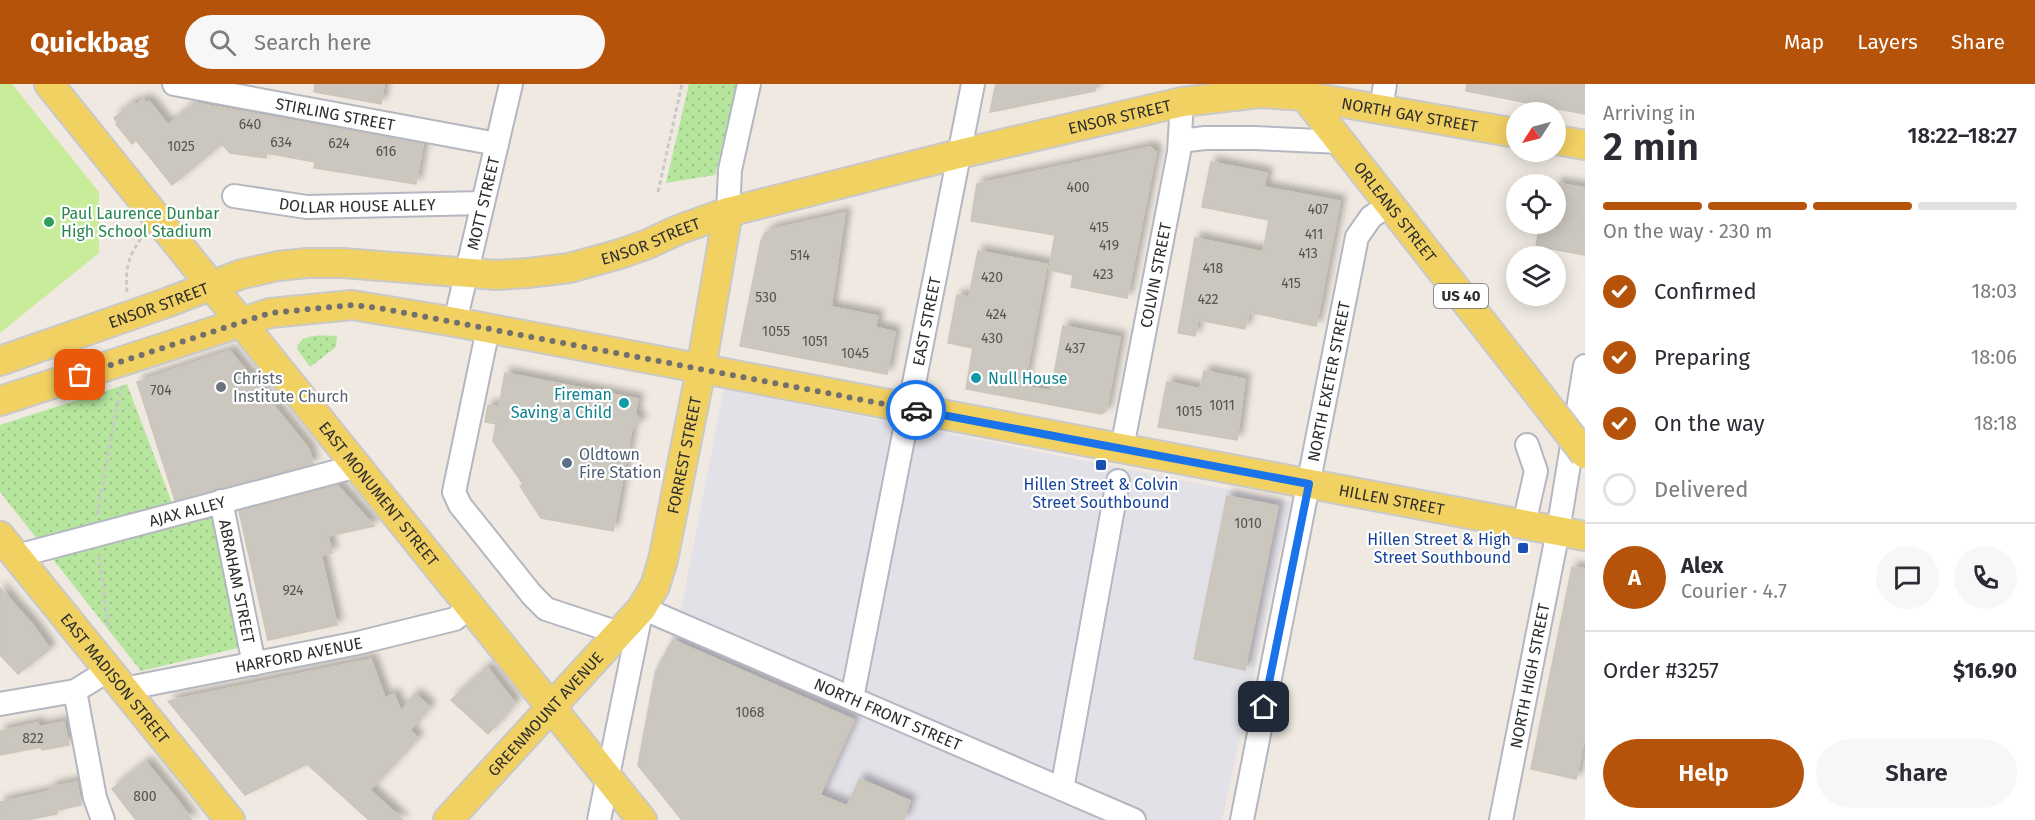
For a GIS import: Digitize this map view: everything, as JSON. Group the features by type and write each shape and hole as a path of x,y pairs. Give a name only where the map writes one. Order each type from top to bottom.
{"main road":[{"name":"EAST MONUMENT STREET","path":"49,84 642,820"},
{"name":"ENSOR STREET","path":"5,356 242,274 278,266 307,263 354,264 465,273 528,273 592,262 648,244 678,230 728,212 1176,97 1299,90"},
{"name":"NORTH GAY STREET","path":"1299,90 1383,97 1506,130"},
{"name":"ORLEANS STREET","path":"1299,90 1585,454"},
{"path":"1566,142 1585,145"},
{"name":"FORREST STREET","path":"642,608 655,586 663,560 701,369 728,212"},
{"name":"HILLEN STREET","path":"240,322 278,312 352,305 455,322 1572,533"},
{"path":"0,401 240,322"},
{"name":"EAST MADISON STREET","path":"8,546 230,820"},
{"name":"GREENMOUNT AVENUE","path":"448,820 642,608"}],"street":[{"name":"STIRLING STREET","path":"174,84 497,144"},
{"name":"MOTT STREET","path":"455,322 511,84"},
{"name":"FORREST STREET","path":"728,212 730,170 749,84"},
{"name":"EAST STREET","path":"852,699 973,84"},
{"name":"COLVIN STREET","path":"1122,448 1180,141 1176,97"},
{"path":"1180,141 1205,138 1254,138 1341,142"},
{"name":"DOLLAR HOUSE ALLEY","path":"234,196 307,207 483,203"},
{"name":"NORTH EXETER STREET","path":"1242,820 1357,237 1371,217 1390,204"},
{"path":"488,329 454,492 457,499 531,595 546,609 619,633"},
{"name":"NORTH HIGH STREET","path":"1501,820 1572,533 1585,366"},
{"name":"AJAX ALLEY","path":"8,546 96,535 357,466"},
{"path":"1062,789 1118,481"},
{"name":"ABRAHAM STREET","path":"221,501 254,664"},
{"name":"HARFORD AVENUE","path":"116,679 254,664 358,643 454,619 470,606"},
{"name":"FORREST STREET","path":"599,820 642,608"},
{"name":"NORTH FRONT STREET","path":"642,608 1134,820"},
{"path":"0,704 75,691 116,679"},
{"path":"75,691 95,798 103,820"}],"path":[{"path":"658,192 682,84"},
{"path":"127,296 125,270 143,235"},
{"path":"108,630 96,535 98,508 117,400 123,385"}],"shaded area":[{"path":"724,389 1291,502 1222,820 681,820 637,766 654,670 672,637 682,604"}],"green space":[{"name":"Paul Laurence Dunbar High School Stadium","path":"0,84 12,84 99,192 99,253 0,333"},
{"path":"689,84 738,84 715,175 666,183"},
{"path":"337,336 336,347 310,367 297,349 299,344 308,337"},
{"path":"127,384 178,519 216,512 242,647 141,671 0,492 0,425"}],"building":[{"path":"315,84 384,84 381,104 314,92"},
{"path":"996,84 1095,84 1095,91 990,112"},
{"path":"1467,84 1585,84 1585,114 1566,110 1566,102 1523,102 1466,91"},
{"path":"143,99 146,103 149,101 168,125 195,103 423,144 416,184 314,168 315,162 266,153 266,158 230,153 222,144 172,185 136,140 132,144 116,124 118,123 114,118 134,102 137,105"},
{"path":"1150,147 1156,152 1127,298 1071,287 1073,275 1049,270 1055,235 971,221 977,184"},
{"path":"1211,162 1267,173 1264,187 1340,201 1316,326 1249,312 1245,329 1198,320 1195,336 1178,333 1195,238 1263,252 1269,220 1202,207"},
{"path":"1566,185 1585,188 1585,255 1566,252 1566,246 1536,246 1538,234 1566,234"},
{"path":"845,213 831,307 878,316 875,327 895,332 887,374 740,346 761,241 765,233 773,229"},
{"path":"978,251 1047,264 1024,386 1051,391 1063,326 1120,337 1106,411 1101,414 966,389 973,348 948,343 957,295 969,297"},
{"path":"230,351 309,449 313,464 175,500 137,382"},
{"path":"1204,371 1245,379 1237,440 1158,427 1167,382 1200,389"},
{"name":"Oldtown Fire Station","path":"505,373 638,399 635,413 641,421 632,428 613,531 541,518 520,486 523,484 493,441 496,424 485,422 488,405 499,407"},
{"path":"337,485 374,526 328,536 332,553 321,555 337,625 268,640 239,511"},
{"path":"1227,496 1278,506 1245,670 1194,659"},
{"path":"1572,567 1585,569 1585,736 1576,779 1531,769"},
{"path":"0,588 33,625 50,649 18,674 0,655"},
{"path":"673,640 854,720 820,795 847,806 860,779 910,801 904,820 682,820 638,765 656,671"},
{"path":"371,659 385,698 394,694 401,711 415,694 430,707 410,730 418,738 370,790 403,820 369,820 307,764 245,795 168,701"},
{"path":"487,667 515,703 488,734 451,700"},
{"path":"64,722 69,745 42,750 41,747 0,755 0,731 38,723 39,727"},
{"path":"146,762 192,820 136,820 112,789"},
{"path":"77,782 81,805 57,810 57,814 27,820 0,820 0,802 51,791 50,787"}],"way so far":[{"path":"80,375 270,313 352,305 379,308 916,410"}],"place":[{"name":"Paul Laurence Dunbar High School Stadium","path":"49,222"},
{"name":"Null House","path":"976,378"},
{"name":"Christs Institute Church","path":"221,387"},
{"name":"Fireman Saving a Child","path":"624,403"},
{"name":"Oldtown Fire Station","path":"567,463"},
{"name":"Hillen Street & Colvin Street Southbound","path":"1101,465"},
{"name":"Hillen Street & High Street Southbound","path":"1523,548"}],"route":[{"path":"916,410 1309,484 1264,707"}]}
